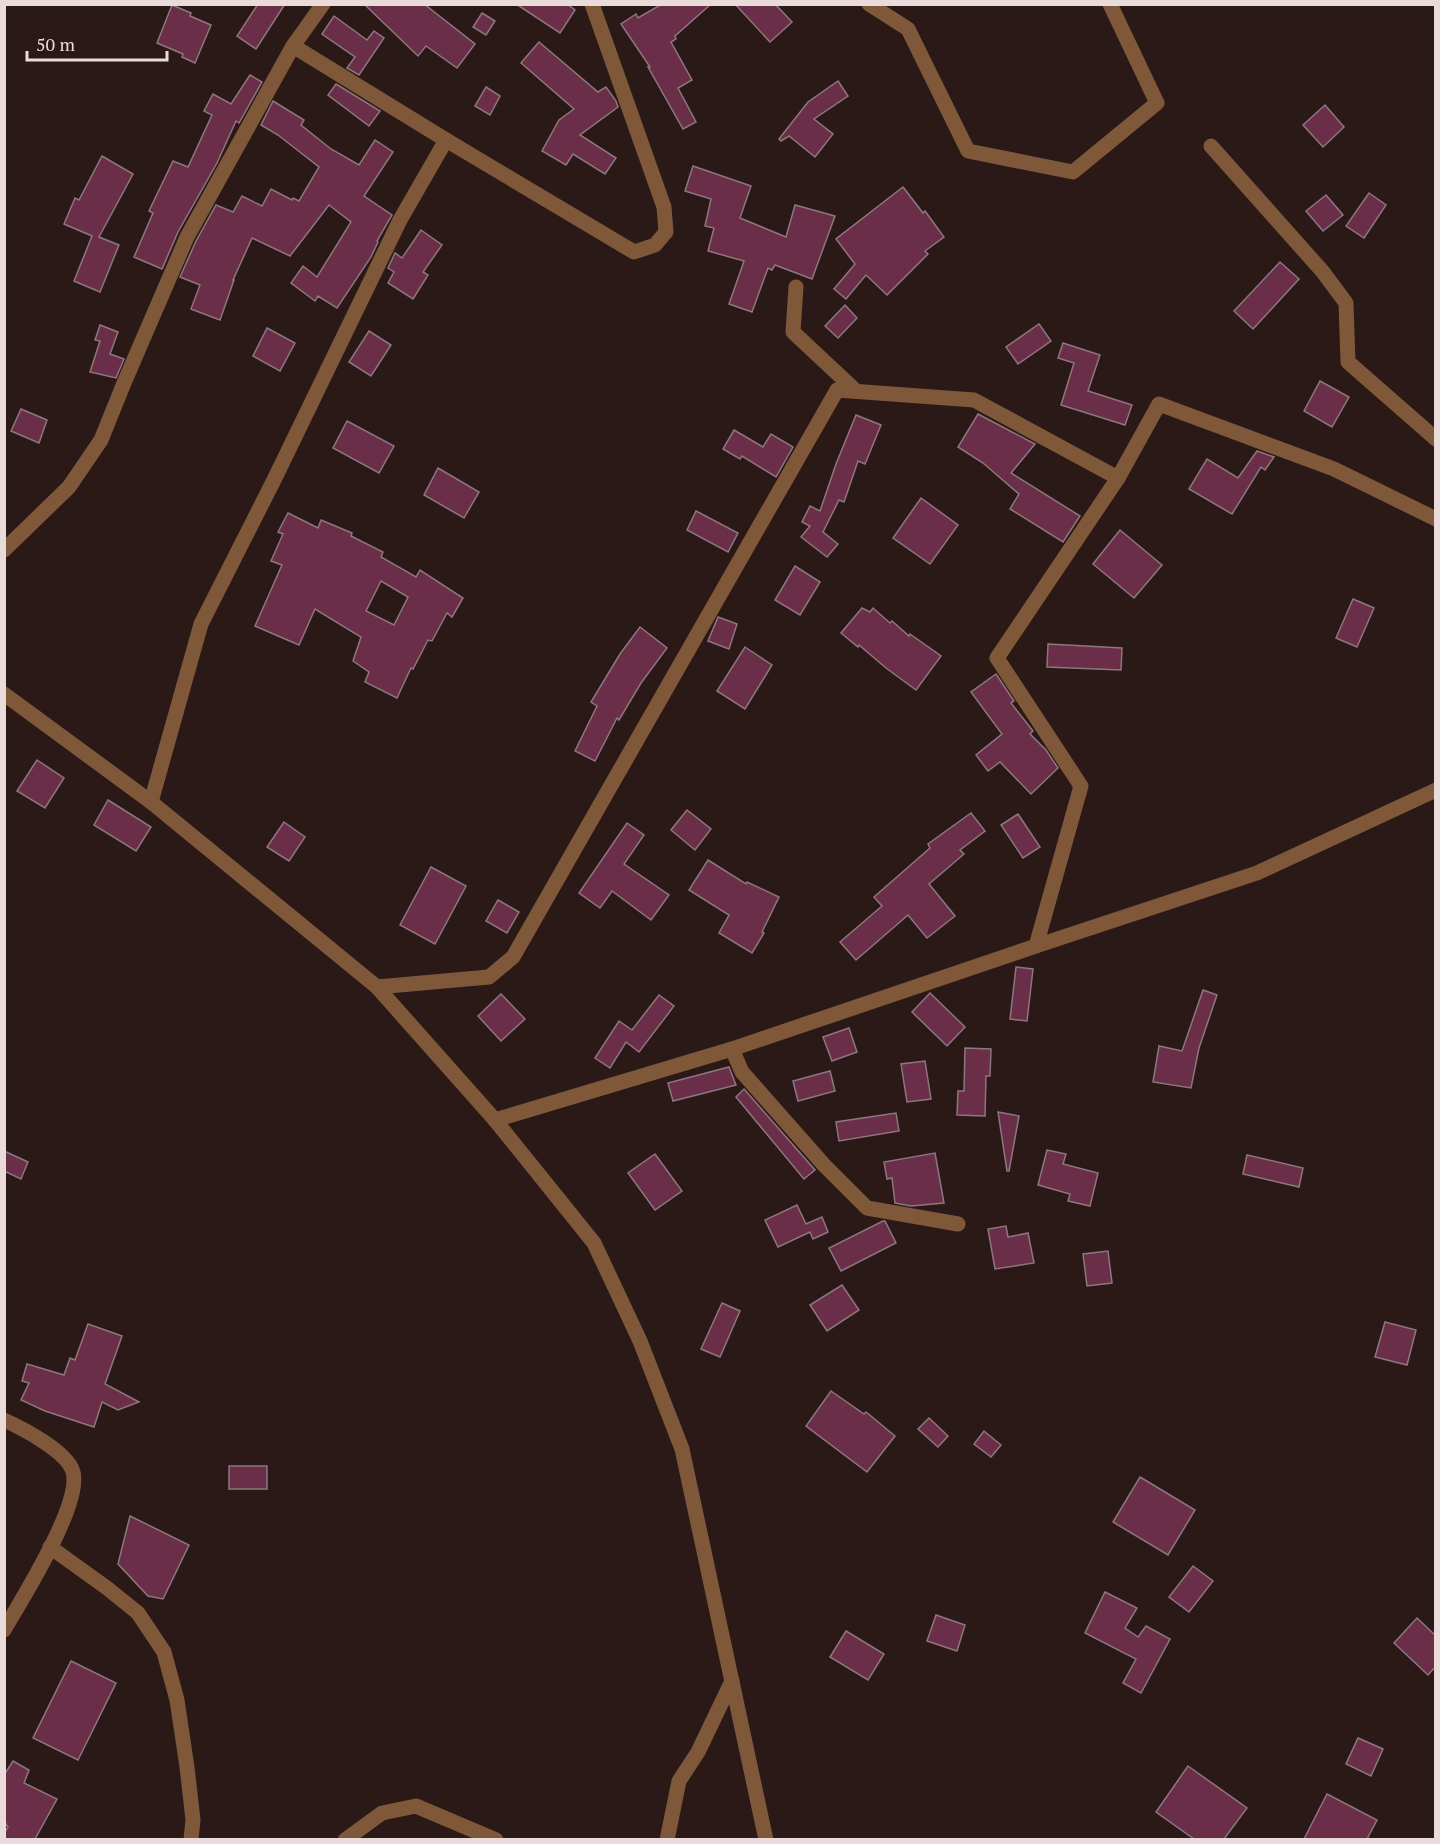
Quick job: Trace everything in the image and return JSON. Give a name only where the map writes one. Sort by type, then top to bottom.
[{"type":"street","points":[[4,550],[69,487],[100,440],[187,237],[293,46],[323,4]]},
{"type":"street","points":[[293,46],[634,252],[655,245],[666,232],[664,207],[592,4]]},
{"type":"street","points":[[869,4],[908,29],[968,151],[1073,172],[1157,103],[1110,4]]},
{"type":"street","points":[[151,802],[201,624],[400,220],[446,140]]},
{"type":"street","points":[[1211,146],[1323,272],[1346,303],[1348,362],[1436,439]]},
{"type":"street","points":[[796,287],[793,332],[856,391]]},
{"type":"street","points":[[376,987],[489,977],[513,957],[837,390],[974,400],[1118,478]]},
{"type":"street","points":[[1036,946],[1081,786],[997,658],[1118,478],[1159,404],[1334,469],[1436,519]]},
{"type":"street","points":[[4,694],[151,802],[376,987],[495,1120],[594,1243],[640,1341],[682,1449],[766,1839]]},
{"type":"street","points":[[495,1120],[732,1049],[1257,873],[1436,790]]},
{"type":"street","points":[[732,1049],[742,1072],[824,1165],[867,1208],[958,1224]]},
{"type":"street","points":[[4,1420],[28,1431],[62,1457],[73,1471],[74,1491],[63,1523],[4,1630]]},
{"type":"street","points":[[50,1547],[138,1613],[164,1652],[177,1700],[187,1767],[192,1821],[191,1839]]},
{"type":"street","points":[[667,1839],[679,1780],[698,1752],[732,1681]]},
{"type":"street","points":[[345,1839],[382,1813],[416,1806],[496,1839]]},
{"type":"building","points":[[258,4],[285,4],[256,49],[237,36]]},
{"type":"building","points":[[364,4],[424,4],[475,44],[457,68],[426,46],[418,56]]},
{"type":"building","points":[[516,4],[567,4],[575,10],[560,33]]},
{"type":"building","points":[[662,4],[711,4],[671,42],[692,80],[678,88],[696,122],[683,129],[648,67],[650,67],[621,24],[636,14],[638,18]]},
{"type":"building","points":[[735,4],[775,4],[792,22],[770,42]]},
{"type":"building","points":[[172,5],[211,25],[195,63],[182,57],[183,54],[157,43]]},
{"type":"building","points":[[482,13],[495,21],[486,35],[473,27]]},
{"type":"building","points":[[334,16],[367,40],[374,31],[384,38],[359,75],[347,68],[355,57],[322,34]]},
{"type":"building","points":[[539,42],[598,92],[606,87],[616,101],[618,107],[580,135],[616,158],[605,174],[573,154],[566,165],[542,151],[559,120],[574,109],[521,63]]},
{"type":"building","points":[[250,75],[262,82],[239,123],[236,121],[217,163],[178,232],[162,269],[134,257],[153,213],[149,211],[173,161],[188,167],[212,115],[204,111],[213,94],[231,104]]},
{"type":"building","points":[[838,81],[848,96],[814,119],[833,134],[815,157],[789,136],[781,141],[779,139],[808,102]]},
{"type":"building","points":[[336,84],[380,111],[369,126],[328,95]]},
{"type":"building","points":[[486,87],[500,96],[490,115],[475,106]]},
{"type":"building","points":[[273,101],[304,120],[301,125],[331,149],[359,165],[375,140],[393,152],[364,196],[392,215],[371,257],[337,308],[318,296],[315,301],[291,283],[303,266],[317,277],[351,222],[329,205],[290,256],[252,238],[233,280],[220,320],[191,309],[200,285],[180,277],[216,205],[233,212],[242,196],[262,206],[271,189],[292,200],[293,198],[299,201],[319,167],[278,135],[261,125]]},
{"type":"building","points":[[1325,105],[1344,127],[1323,147],[1303,125]]},
{"type":"building","points":[[102,156],[133,174],[99,237],[119,245],[100,292],[74,281],[92,236],[64,224],[75,198],[79,200]]},
{"type":"building","points":[[693,166],[751,186],[740,218],[786,237],[795,205],[835,216],[812,279],[775,265],[772,270],[768,268],[752,312],[729,304],[744,261],[708,251],[714,228],[705,226],[711,199],[685,191]]},
{"type":"building","points":[[903,187],[944,237],[925,251],[928,254],[887,295],[866,275],[846,299],[834,289],[855,264],[836,239]]},
{"type":"building","points":[[1369,193],[1386,205],[1364,238],[1346,226]]},
{"type":"building","points":[[1326,195],[1343,215],[1323,231],[1306,211]]},
{"type":"building","points":[[421,230],[442,245],[423,272],[428,275],[413,299],[388,283],[394,272],[388,268],[395,253],[402,258]]},
{"type":"building","points":[[1280,262],[1299,279],[1253,329],[1234,311]]},
{"type":"building","points":[[845,305],[857,318],[838,338],[825,326]]},
{"type":"building","points":[[1039,324],[1051,341],[1018,364],[1006,347]]},
{"type":"building","points":[[100,325],[118,332],[110,354],[124,359],[116,378],[90,372],[100,341],[95,340]]},
{"type":"building","points":[[267,328],[295,343],[280,371],[253,356]]},
{"type":"building","points":[[369,331],[391,345],[371,376],[349,362]]},
{"type":"building","points":[[1063,343],[1100,355],[1088,391],[1132,405],[1125,425],[1061,405],[1074,363],[1058,358]]},
{"type":"building","points":[[1320,381],[1349,397],[1332,427],[1304,411]]},
{"type":"building","points":[[21,409],[47,420],[39,443],[11,431]]},
{"type":"building","points":[[978,414],[1035,444],[1011,473],[1080,516],[1063,542],[1010,509],[1019,494],[983,463],[958,447]]},
{"type":"building","points":[[856,415],[881,425],[865,464],[858,461],[844,502],[839,500],[823,532],[838,544],[827,557],[801,537],[810,526],[802,522],[810,506],[820,511]]},
{"type":"building","points":[[347,421],[394,446],[379,473],[333,448]]},
{"type":"building","points":[[734,430],[763,447],[771,434],[793,447],[776,477],[742,456],[740,459],[723,449]]},
{"type":"building","points":[[1257,451],[1274,457],[1265,470],[1261,467],[1232,514],[1189,489],[1207,459],[1238,478]]},
{"type":"building","points":[[438,468],[479,492],[464,518],[424,495]]},
{"type":"building","points":[[921,498],[958,525],[930,564],[893,538]]},
{"type":"building","points":[[696,511],[738,533],[728,552],[687,530]]},
{"type":"building","points":[[288,513],[318,528],[321,520],[352,533],[351,536],[383,552],[381,557],[416,577],[420,570],[463,598],[452,617],[447,613],[432,641],[428,640],[397,698],[365,682],[369,672],[353,661],[361,637],[315,609],[299,645],[255,626],[282,565],[271,561],[283,534],[278,532]],"holes":[[[381,581],[408,597],[394,625],[366,611]]]},
{"type":"building","points":[[1120,530],[1162,565],[1134,598],[1093,564]]},
{"type":"building","points":[[795,566],[820,582],[800,615],[775,600]]},
{"type":"building","points":[[1353,599],[1374,608],[1357,647],[1336,638]]},
{"type":"building","points":[[862,608],[870,612],[873,608],[890,623],[892,621],[909,636],[910,634],[941,656],[916,690],[841,633]]},
{"type":"building","points":[[718,617],[737,624],[729,649],[708,641]]},
{"type":"building","points":[[640,627],[667,648],[641,683],[619,720],[617,718],[595,761],[575,751],[597,706],[591,702],[620,654]]},
{"type":"building","points":[[1048,644],[1122,648],[1121,670],[1047,667]]},
{"type":"building","points":[[745,647],[772,665],[745,709],[717,691]]},
{"type":"building","points":[[996,674],[1014,701],[1011,703],[1033,731],[1030,734],[1046,750],[1058,768],[1031,794],[1000,762],[988,771],[976,755],[1002,734],[971,692]]},
{"type":"building","points":[[37,760],[64,778],[45,808],[17,791]]},
{"type":"building","points":[[108,800],[151,827],[136,851],[94,825]]},
{"type":"building","points":[[687,810],[711,829],[695,850],[671,830]]},
{"type":"building","points":[[971,813],[985,831],[960,850],[964,854],[929,884],[955,916],[927,938],[908,915],[856,960],[840,942],[882,906],[874,897],[930,848],[928,844]]},
{"type":"building","points":[[1018,814],[1040,847],[1023,858],[1001,825]]},
{"type":"building","points":[[284,822],[305,837],[289,861],[267,847]]},
{"type":"building","points":[[627,823],[644,835],[624,864],[669,895],[651,920],[612,891],[600,908],[579,893]]},
{"type":"building","points":[[708,860],[746,884],[747,882],[779,897],[762,932],[764,933],[752,953],[719,933],[729,915],[689,890]]},
{"type":"building","points":[[431,867],[466,886],[435,944],[400,925]]},
{"type":"building","points":[[498,900],[519,912],[507,933],[486,921]]},
{"type":"building","points":[[1016,967],[1033,969],[1027,1021],[1010,1019]]},
{"type":"building","points":[[1203,990],[1217,995],[1199,1048],[1191,1088],[1153,1082],[1159,1046],[1182,1051]]},
{"type":"building","points":[[930,993],[965,1027],[947,1046],[912,1012]]},
{"type":"building","points":[[501,994],[525,1019],[501,1041],[478,1016]]},
{"type":"building","points":[[659,995],[674,1006],[639,1052],[626,1042],[610,1068],[595,1058],[619,1021],[632,1030]]},
{"type":"building","points":[[849,1028],[857,1052],[832,1061],[823,1037]]},
{"type":"building","points":[[965,1048],[991,1049],[990,1076],[986,1076],[985,1116],[957,1115],[958,1091],[964,1091]]},
{"type":"building","points":[[925,1061],[931,1099],[907,1102],[901,1064]]},
{"type":"building","points":[[729,1067],[736,1085],[673,1101],[668,1083]]},
{"type":"building","points":[[830,1071],[835,1091],[798,1101],[793,1081]]},
{"type":"building","points":[[744,1089],[815,1170],[804,1179],[736,1097]]},
{"type":"building","points":[[998,1112],[1019,1116],[1009,1171],[1007,1171]]},
{"type":"building","points":[[896,1113],[899,1131],[839,1141],[836,1122]]},
{"type":"building","points":[[1047,1150],[1066,1154],[1063,1164],[1098,1173],[1090,1206],[1068,1201],[1070,1194],[1038,1185]]},
{"type":"building","points":[[4,1151],[28,1162],[21,1179],[4,1171]]},
{"type":"building","points":[[935,1153],[944,1203],[911,1206],[895,1203],[892,1178],[887,1179],[884,1162]]},
{"type":"building","points":[[655,1154],[682,1191],[655,1210],[628,1173]]},
{"type":"building","points":[[1247,1155],[1303,1168],[1299,1187],[1243,1174]]},
{"type":"building","points":[[797,1205],[806,1224],[822,1217],[828,1232],[813,1239],[810,1232],[778,1247],[765,1220]]},
{"type":"building","points":[[883,1221],[896,1243],[841,1271],[829,1248]]},
{"type":"building","points":[[1006,1226],[1008,1237],[1028,1233],[1034,1263],[995,1269],[988,1229]]},
{"type":"building","points":[[1108,1251],[1112,1283],[1087,1286],[1083,1254]]},
{"type":"building","points":[[842,1285],[859,1310],[827,1331],[810,1305]]},
{"type":"building","points":[[722,1303],[740,1311],[720,1357],[701,1349]]},
{"type":"building","points":[[1385,1322],[1416,1330],[1407,1365],[1375,1357]]},
{"type":"building","points":[[88,1324],[122,1336],[105,1384],[139,1402],[118,1410],[102,1402],[94,1427],[45,1411],[21,1400],[29,1383],[22,1381],[27,1364],[64,1375],[70,1358],[75,1360]]},
{"type":"building","points":[[831,1391],[864,1414],[866,1412],[895,1436],[867,1472],[806,1426]]},
{"type":"building","points":[[929,1418],[948,1436],[938,1447],[918,1429]]},
{"type":"building","points":[[984,1431],[1001,1445],[991,1457],[974,1444]]},
{"type":"building","points":[[229,1466],[267,1466],[267,1489],[229,1489]]},
{"type":"building","points":[[1140,1477],[1195,1510],[1168,1555],[1113,1522]]},
{"type":"building","points":[[130,1516],[189,1545],[163,1599],[148,1596],[118,1564]]},
{"type":"building","points":[[1193,1566],[1213,1581],[1189,1612],[1169,1597]]},
{"type":"building","points":[[1105,1592],[1137,1608],[1125,1628],[1138,1637],[1146,1626],[1170,1639],[1141,1693],[1123,1683],[1136,1659],[1085,1633]]},
{"type":"building","points":[[936,1615],[965,1625],[957,1651],[927,1641]]},
{"type":"building","points":[[1417,1618],[1436,1636],[1436,1666],[1428,1675],[1394,1643]]},
{"type":"building","points":[[846,1631],[884,1654],[868,1680],[830,1657]]},
{"type":"building","points":[[71,1661],[116,1683],[78,1760],[33,1738]]},
{"type":"building","points":[[1358,1738],[1383,1749],[1371,1776],[1346,1764]]},
{"type":"building","points":[[13,1761],[29,1770],[24,1783],[57,1799],[35,1839],[4,1839],[8,1827],[4,1821],[4,1775]]},
{"type":"building","points":[[1188,1766],[1247,1808],[1224,1839],[1194,1839],[1156,1812]]},
{"type":"building","points":[[1327,1794],[1377,1820],[1367,1839],[1304,1839]]}]
